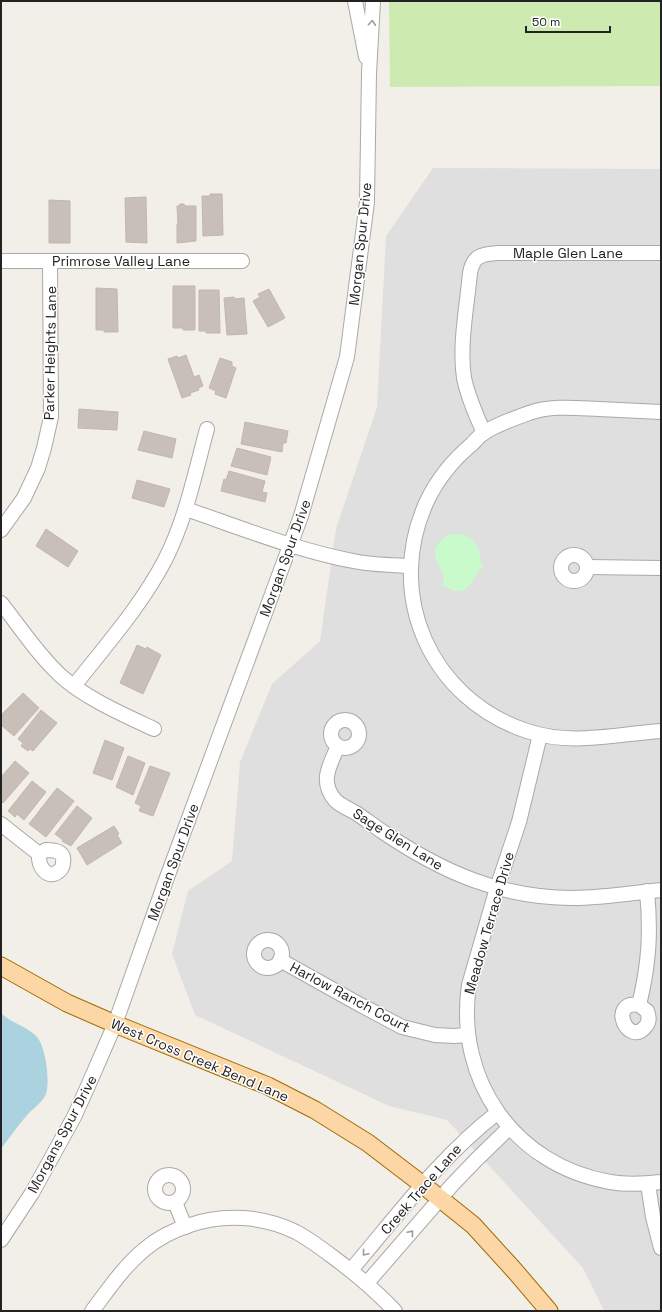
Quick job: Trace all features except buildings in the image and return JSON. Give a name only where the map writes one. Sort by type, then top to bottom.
[{"type":"main road","name":"West Cross Creek Bend Lane","points":[[1,966],[67,1003],[268,1086],[315,1110],[368,1143],[473,1225],[549,1311]]},
{"type":"street","name":"Morgan Spur Drive","points":[[355,1],[369,73]]},
{"type":"street","name":"Morgan Spur Drive","points":[[115,1024],[166,880],[302,516],[347,357],[367,202],[369,73],[373,1]]},
{"type":"street","name":"Maple Glen Lane","points":[[484,433],[474,411],[469,395],[465,378],[463,357],[470,273],[471,267],[476,259],[484,254],[661,253]]},
{"type":"street","name":"Primrose Valley Lane","points":[[1,261],[242,261]]},
{"type":"street","name":"Parker Heights Lane","points":[[1,530],[24,498],[38,468],[51,417],[50,261]]},
{"type":"street","points":[[661,412],[552,408],[531,412],[484,433],[457,457],[435,485],[417,526],[413,544],[411,566],[412,595],[418,622],[428,648],[443,672],[461,693],[484,711],[507,724],[540,735],[562,738],[585,739],[661,731]]},
{"type":"street","points":[[74,686],[145,594],[165,559],[186,509],[207,429]]},
{"type":"street","points":[[186,509],[291,545],[353,561],[411,566]]},
{"type":"street","points":[[587,567],[661,568]]},
{"type":"street","points":[[1,603],[45,660],[61,676],[74,686],[116,712],[154,728]]},
{"type":"street","name":"Meadow Terrace Drive","points":[[540,735],[519,822],[497,888],[469,985],[467,1010],[468,1035],[471,1052],[478,1076],[497,1113],[510,1128],[542,1156],[582,1176],[622,1184],[654,1183]]},
{"type":"street","name":"Sage Glen Lane","points":[[338,746],[326,779],[328,790],[337,803],[442,868],[476,882],[536,896],[566,898],[590,897],[661,890]]},
{"type":"street","points":[[1,824],[39,854]]},
{"type":"street","points":[[639,1005],[649,954],[650,925],[647,892]]},
{"type":"street","name":"Harlow Ranch Court","points":[[280,960],[402,1027],[435,1035],[468,1035]]},
{"type":"street","name":"Morgans Spur Drive","points":[[1,1240],[36,1186],[74,1117],[115,1024]]},
{"type":"street","name":"Creek Trace Lane","points":[[351,1270],[457,1147],[477,1128],[497,1113]]},
{"type":"street","name":"Creek Trace Lane","points":[[367,1283],[477,1159],[510,1128]]},
{"type":"street","points":[[654,1183],[653,1217],[661,1248]]},
{"type":"street","points":[[174,1202],[185,1227]]},
{"type":"street","points":[[92,1311],[136,1256],[145,1248],[166,1235],[185,1227],[211,1219],[224,1218],[251,1219],[276,1224],[297,1233],[351,1270],[367,1283],[395,1311]]},
{"type":"shaded area","points":[[433,168],[661,169],[661,1311],[604,1311],[583,1268],[447,1120],[389,1106],[195,1015],[172,954],[188,891],[232,861],[240,762],[272,684],[320,641],[336,529],[377,407],[386,236]]},
{"type":"green space","points":[[389,1],[661,1],[661,86],[390,87]]},
{"type":"green space","points":[[450,534],[467,536],[474,541],[479,551],[483,567],[467,588],[458,591],[443,585],[444,579],[435,554],[436,548],[441,541]]},
{"type":"water","points":[[1,1013],[29,1030],[37,1037],[45,1057],[48,1084],[47,1091],[43,1099],[24,1118],[1,1149]]}]
